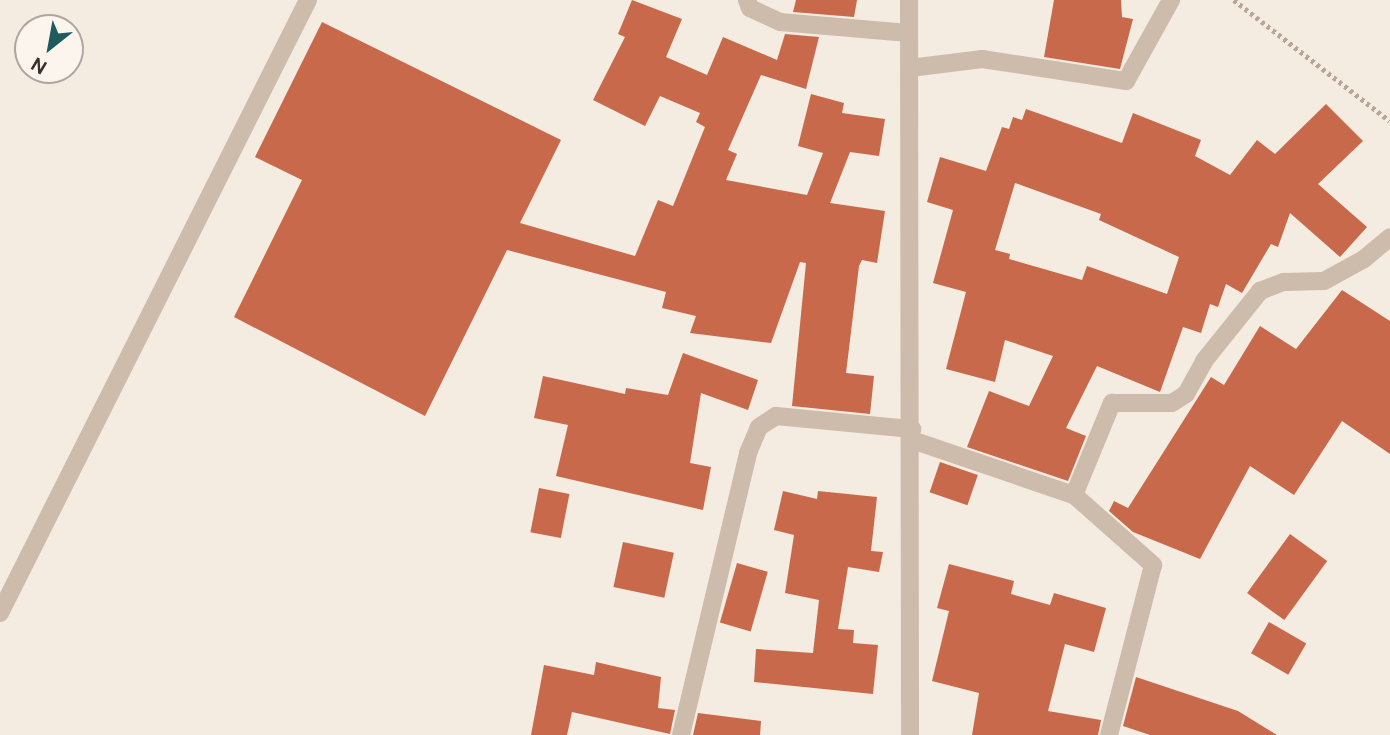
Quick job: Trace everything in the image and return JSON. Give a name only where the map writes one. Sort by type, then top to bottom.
[{"type":"street","points":[[0,613],[308,0]]},
{"type":"street","points":[[747,0],[750,8],[780,22],[909,33]]},
{"type":"street","points":[[909,0],[912,435],[910,735]]},
{"type":"street","points":[[910,68],[982,58],[1126,81],[1171,0]]},
{"type":"street","points":[[1074,495],[1112,403],[1172,403],[1186,394],[1204,361],[1260,291],[1283,282],[1324,281],[1364,259],[1390,237]]},
{"type":"street","points":[[681,735],[748,453],[759,427],[776,416],[912,435],[1074,495],[1153,565],[1109,735]]},
{"type":"path","points":[[1234,0],[1390,121]]},
{"type":"building","points":[[632,0],[682,19],[666,57],[707,75],[723,37],[777,60],[785,34],[819,37],[806,89],[761,75],[728,150],[737,154],[726,180],[807,195],[823,153],[798,146],[811,94],[844,103],[842,113],[885,119],[879,156],[850,152],[830,203],[885,211],[877,263],[862,260],[859,266],[846,373],[874,376],[870,414],[792,406],[806,263],[800,262],[771,343],[690,333],[696,316],[662,308],[666,292],[507,250],[425,416],[234,317],[302,180],[255,157],[322,22],[561,140],[520,223],[635,256],[658,200],[673,206],[705,127],[696,122],[700,113],[660,96],[645,126],[593,100],[625,37],[618,34]]},
{"type":"building","points":[[796,0],[857,0],[854,17],[793,12]]},
{"type":"building","points":[[1054,0],[1121,0],[1122,17],[1133,19],[1120,69],[1044,57]]},
{"type":"building","points":[[1326,104],[1363,141],[1318,184],[1367,227],[1340,257],[1290,213],[1278,247],[1271,244],[1242,293],[1226,284],[1218,307],[1210,304],[1201,333],[1183,327],[1160,392],[1097,366],[1066,428],[1086,436],[1068,481],[967,447],[989,391],[1029,406],[1053,356],[1005,340],[995,382],[946,369],[966,292],[933,283],[953,210],[927,202],[940,157],[986,171],[1002,127],[1009,129],[1013,117],[1022,120],[1026,109],[1122,143],[1133,113],[1201,140],[1195,156],[1230,175],[1257,140],[1275,154]],"holes":[[[1015,183],[1101,214],[1099,220],[1179,257],[1167,294],[1087,266],[1082,280],[1009,259],[1010,254],[995,250]]]},
{"type":"building","points":[[1342,290],[1390,321],[1390,454],[1342,421],[1294,495],[1250,466],[1200,559],[1133,532],[1109,511],[1114,501],[1128,508],[1211,377],[1224,385],[1260,326],[1296,349]]},
{"type":"building","points":[[683,353],[758,380],[748,410],[701,393],[690,463],[711,467],[703,510],[556,476],[568,425],[534,418],[543,376],[625,394],[626,388],[668,395]]},
{"type":"building","points":[[940,462],[978,475],[967,505],[930,492]]},
{"type":"building","points":[[539,488],[569,494],[561,538],[530,532]]},
{"type":"building","points":[[783,491],[817,499],[818,491],[877,497],[871,551],[883,552],[879,572],[848,567],[838,629],[854,630],[853,643],[878,645],[873,694],[754,682],[756,649],[813,653],[819,600],[785,593],[794,535],[774,530]]},
{"type":"building","points":[[1290,534],[1327,561],[1284,620],[1247,593]]},
{"type":"building","points":[[623,542],[674,553],[664,598],[613,587]]},
{"type":"building","points":[[737,563],[768,572],[751,631],[720,623]]},
{"type":"building","points":[[949,564],[1014,581],[1011,594],[1050,605],[1054,593],[1106,608],[1094,652],[1065,644],[1048,711],[1101,720],[1098,735],[972,735],[979,693],[932,681],[949,611],[937,608]]},
{"type":"building","points":[[1269,622],[1306,643],[1288,675],[1251,653]]},
{"type":"building","points":[[596,662],[661,677],[658,708],[675,710],[670,734],[572,712],[567,735],[531,735],[544,665],[594,675]]},
{"type":"building","points":[[1136,677],[1238,711],[1277,735],[1150,735],[1123,726]]},
{"type":"building","points":[[698,713],[761,721],[760,735],[693,735]]}]
